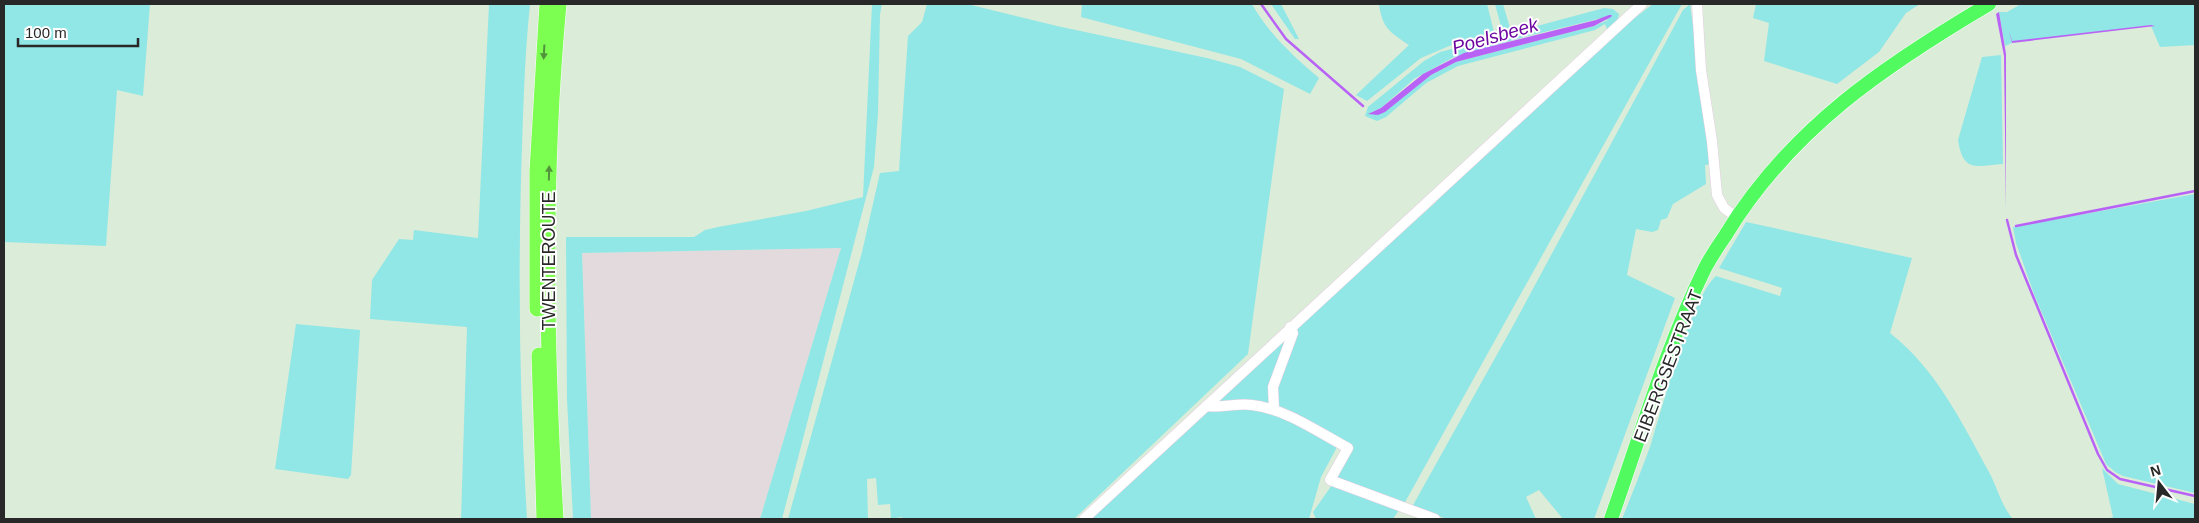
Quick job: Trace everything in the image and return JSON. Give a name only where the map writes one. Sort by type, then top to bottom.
[{"type":"highway","name":"TWENTEROUTE","points":[[544,519],[537,308],[537,171],[548,4]]},
{"type":"highway","name":"TWENTEROUTE","points":[[556,519],[548,288],[548,170],[560,4]]},
{"type":"main road","name":"EIBERGSESTRAAT","points":[[1611,519],[1674,344],[1706,267],[1736,217],[1777,163],[1832,110],[1862,85],[1907,54],[1989,4]]},
{"type":"street","points":[[1084,519],[1642,4]]},
{"type":"street","points":[[1697,4],[1701,70],[1712,140],[1717,195],[1724,208],[1736,217]]},
{"type":"street","points":[[1274,408],[1272,387],[1293,333],[1290,328]]},
{"type":"street","points":[[1206,406],[1250,405],[1274,408],[1348,448],[1330,480],[1435,519]]},
{"type":"shaded area","points":[[4,4],[150,4],[143,96],[117,90],[106,246],[4,242]]},
{"type":"shaded area","points":[[489,4],[530,4],[524,91],[520,263],[521,391],[527,519],[461,519],[467,327],[370,319],[372,280],[399,239],[413,240],[414,230],[478,238]]},
{"type":"shaded area","points":[[872,4],[882,4],[880,14],[878,114],[874,167],[782,519],[760,519],[841,248],[582,253],[591,519],[573,519],[567,399],[566,237],[694,237],[705,230],[806,211],[863,197]]},
{"type":"shaded area","points":[[927,4],[967,4],[1057,26],[1207,58],[1240,67],[1284,89],[1248,354],[1074,519],[903,519],[902,517],[891,519],[890,504],[878,505],[876,478],[867,479],[868,519],[788,519],[862,252],[880,173],[899,171],[908,36],[922,22]]},
{"type":"shaded area","points":[[1082,4],[1252,4],[1258,15],[1282,44],[1319,78],[1310,94],[1241,59],[1081,17]]},
{"type":"shaded area","points":[[1271,4],[1281,4],[1299,39],[1295,39]]},
{"type":"shaded area","points":[[1379,4],[1487,4],[1494,32],[1454,44],[1421,58],[1367,101],[1356,95],[1409,45],[1388,29],[1382,19]]},
{"type":"shaded area","points":[[1495,4],[1503,4],[1510,28],[1502,30]]},
{"type":"shaded area","points":[[1653,4],[1682,4],[1404,504],[1334,478],[1351,447],[1278,409],[1276,389],[1293,330],[1435,203],[1455,181],[1621,26]]},
{"type":"shaded area","points":[[1690,4],[1712,164],[1705,165],[1706,184],[1673,204],[1667,218],[1661,220],[1658,230],[1652,232],[1636,229],[1627,275],[1675,298],[1594,519],[1563,519],[1539,490],[1526,497],[1536,519],[1447,519],[1412,507],[1514,324],[1683,10]]},
{"type":"shaded area","points":[[1756,4],[1920,4],[1906,13],[1879,52],[1837,84],[1764,61],[1769,23],[1753,18]]},
{"type":"shaded area","points":[[2021,4],[2195,4],[2195,45],[2160,47],[2151,26],[2154,25],[2012,42],[2010,36],[2012,43],[2005,46],[1999,12],[2007,12]]},
{"type":"shaded area","points":[[1604,8],[1613,9],[1619,14],[1618,19],[1607,29],[1605,24],[1595,30],[1458,66],[1426,83],[1386,117],[1377,121],[1365,116],[1368,107],[1424,61],[1440,52]],"holes":[[[1602,18],[1608,20],[1594,26],[1456,62],[1431,75],[1371,115],[1372,112],[1381,108],[1414,79],[1454,57],[1524,37]]]},
{"type":"shaded area","points":[[1999,12],[2006,54],[2006,210],[2004,56],[1996,14]]},
{"type":"shaded area","points":[[1612,15],[1594,26],[1456,62],[1431,75],[1385,112],[1378,115],[1368,114],[1381,108],[1423,74],[1464,53],[1596,20]]},
{"type":"shaded area","points":[[2155,26],[2012,43],[2009,31],[2012,41]]},
{"type":"shaded area","points":[[2001,55],[2003,164],[1972,165],[1963,158],[1958,140],[1982,57]]},
{"type":"shaded area","points":[[2195,194],[2195,493],[2123,476],[2106,464],[2034,294],[2016,243],[2013,227]]},
{"type":"shaded area","points":[[1746,222],[1912,258],[1890,333],[1921,363],[1958,415],[1992,478],[2006,509],[2013,519],[1622,519],[1651,444],[1688,329],[1697,306],[1707,288],[1716,276],[1780,296],[1782,288],[1719,268]]},
{"type":"shaded area","points":[[841,248],[760,519],[591,519],[582,253]]},
{"type":"shaded area","points":[[296,324],[360,330],[351,475],[348,479],[275,469]]},
{"type":"shaded area","points":[[1285,338],[1282,355],[1270,388],[1269,407],[1257,400],[1215,404]]},
{"type":"shaded area","points":[[1251,408],[1270,411],[1337,447],[1321,477],[1309,519],[1090,519],[1206,412]]},
{"type":"shaded area","points":[[2102,468],[2118,484],[2195,504],[2195,519],[2108,519],[2113,517]]},
{"type":"shaded area","points":[[1332,485],[1399,510],[1393,519],[1316,519],[1313,512]]},
{"type":"waterway","name":"Poelsbeek","points":[[1261,4],[1286,39],[1363,106]]},
{"type":"waterway","points":[[2016,226],[2195,191]]},
{"type":"waterway","points":[[2007,220],[2016,255],[2098,454],[2107,470],[2120,479],[2195,496]]}]
